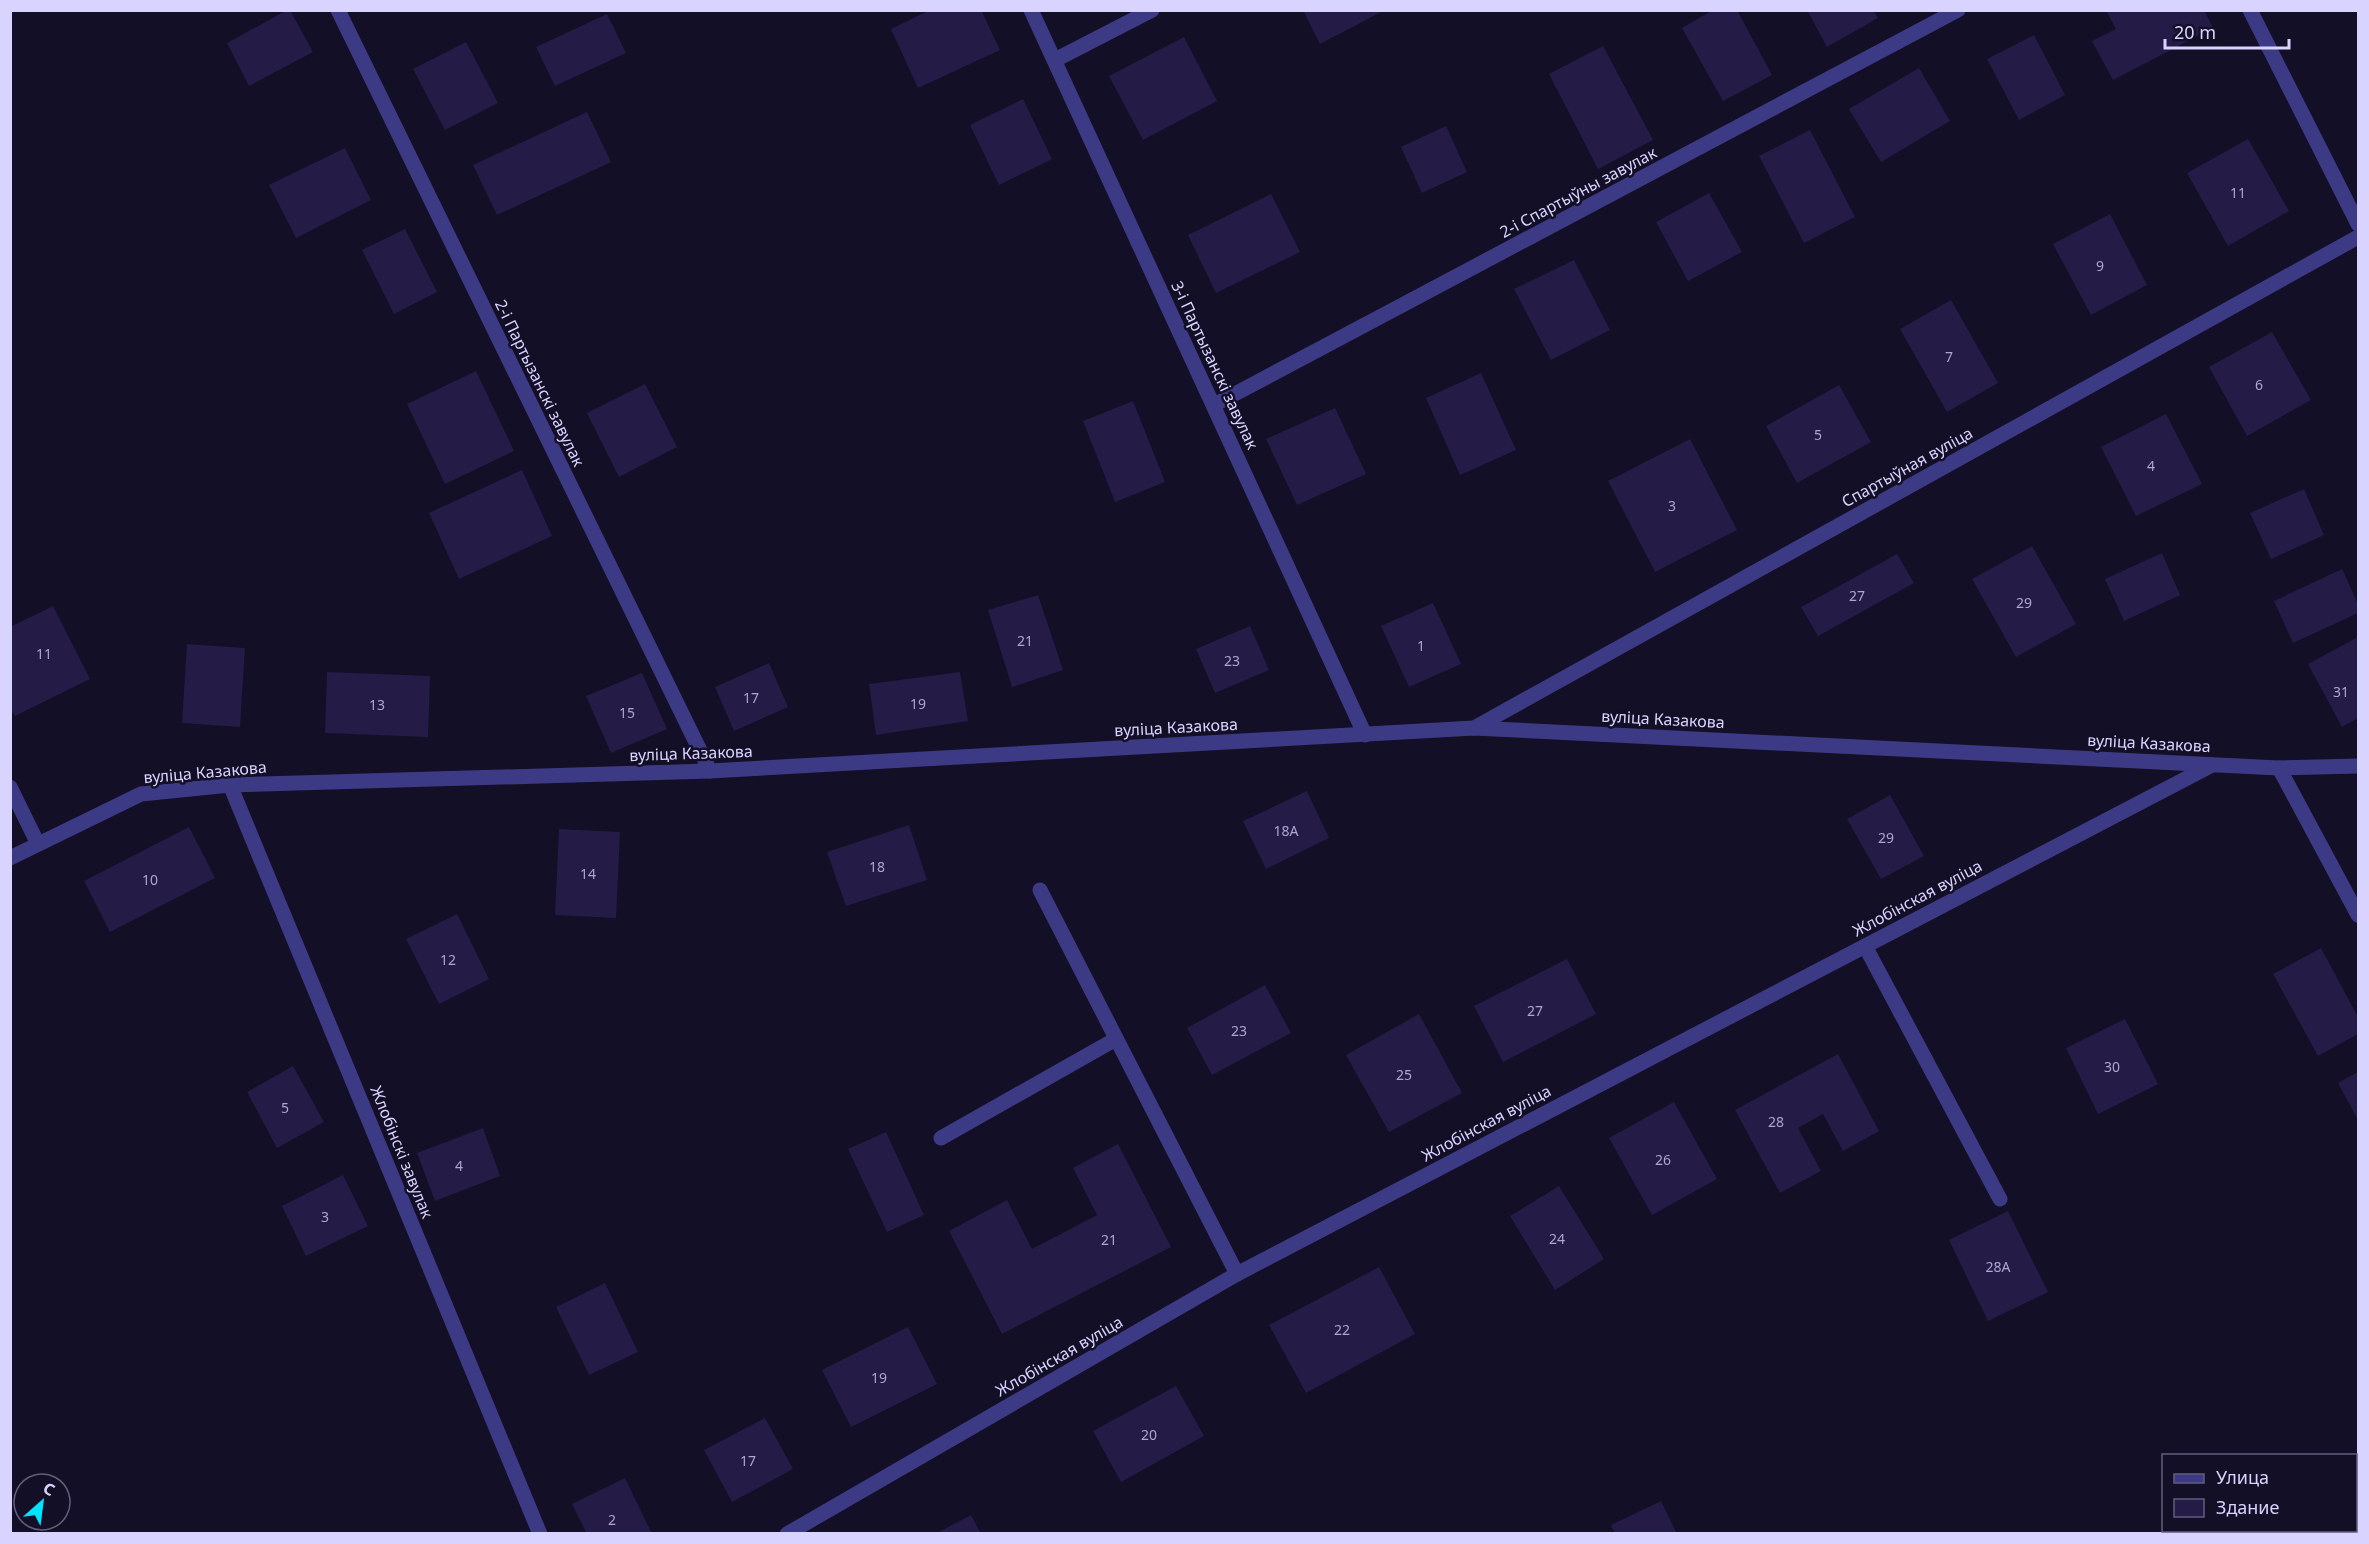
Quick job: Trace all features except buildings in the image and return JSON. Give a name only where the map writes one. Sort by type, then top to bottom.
[{"type":"street","name":"2-і Партызанскі завулак","points":[[338,10],[710,771]]},
{"type":"street","name":"3-і Партызанскі завулак","points":[[1031,10],[1365,735]]},
{"type":"street","points":[[1055,60],[1152,10]]},
{"type":"street","name":"2-і Спартыўны завулак","points":[[1214,405],[1958,10]]},
{"type":"street","points":[[2250,10],[2358,224]]},
{"type":"street","name":"Спартыўная вуліца","points":[[1474,728],[2358,237]]},
{"type":"street","name":"вуліца Казакова","points":[[10,858],[141,794],[230,785],[710,771],[1474,728],[2279,768],[2358,766]]},
{"type":"street","name":"Жлобінская вуліца","points":[[786,1533],[1237,1274],[2213,764]]},
{"type":"street","points":[[2279,768],[2358,915]]},
{"type":"street","name":"Жлобінскі завулак","points":[[230,785],[540,1533]]},
{"type":"street","points":[[10,787],[38,844]]},
{"type":"street","points":[[1040,890],[1237,1274]]},
{"type":"street","points":[[1866,946],[2000,1199]]},
{"type":"street","points":[[941,1138],[1116,1039]]}]
